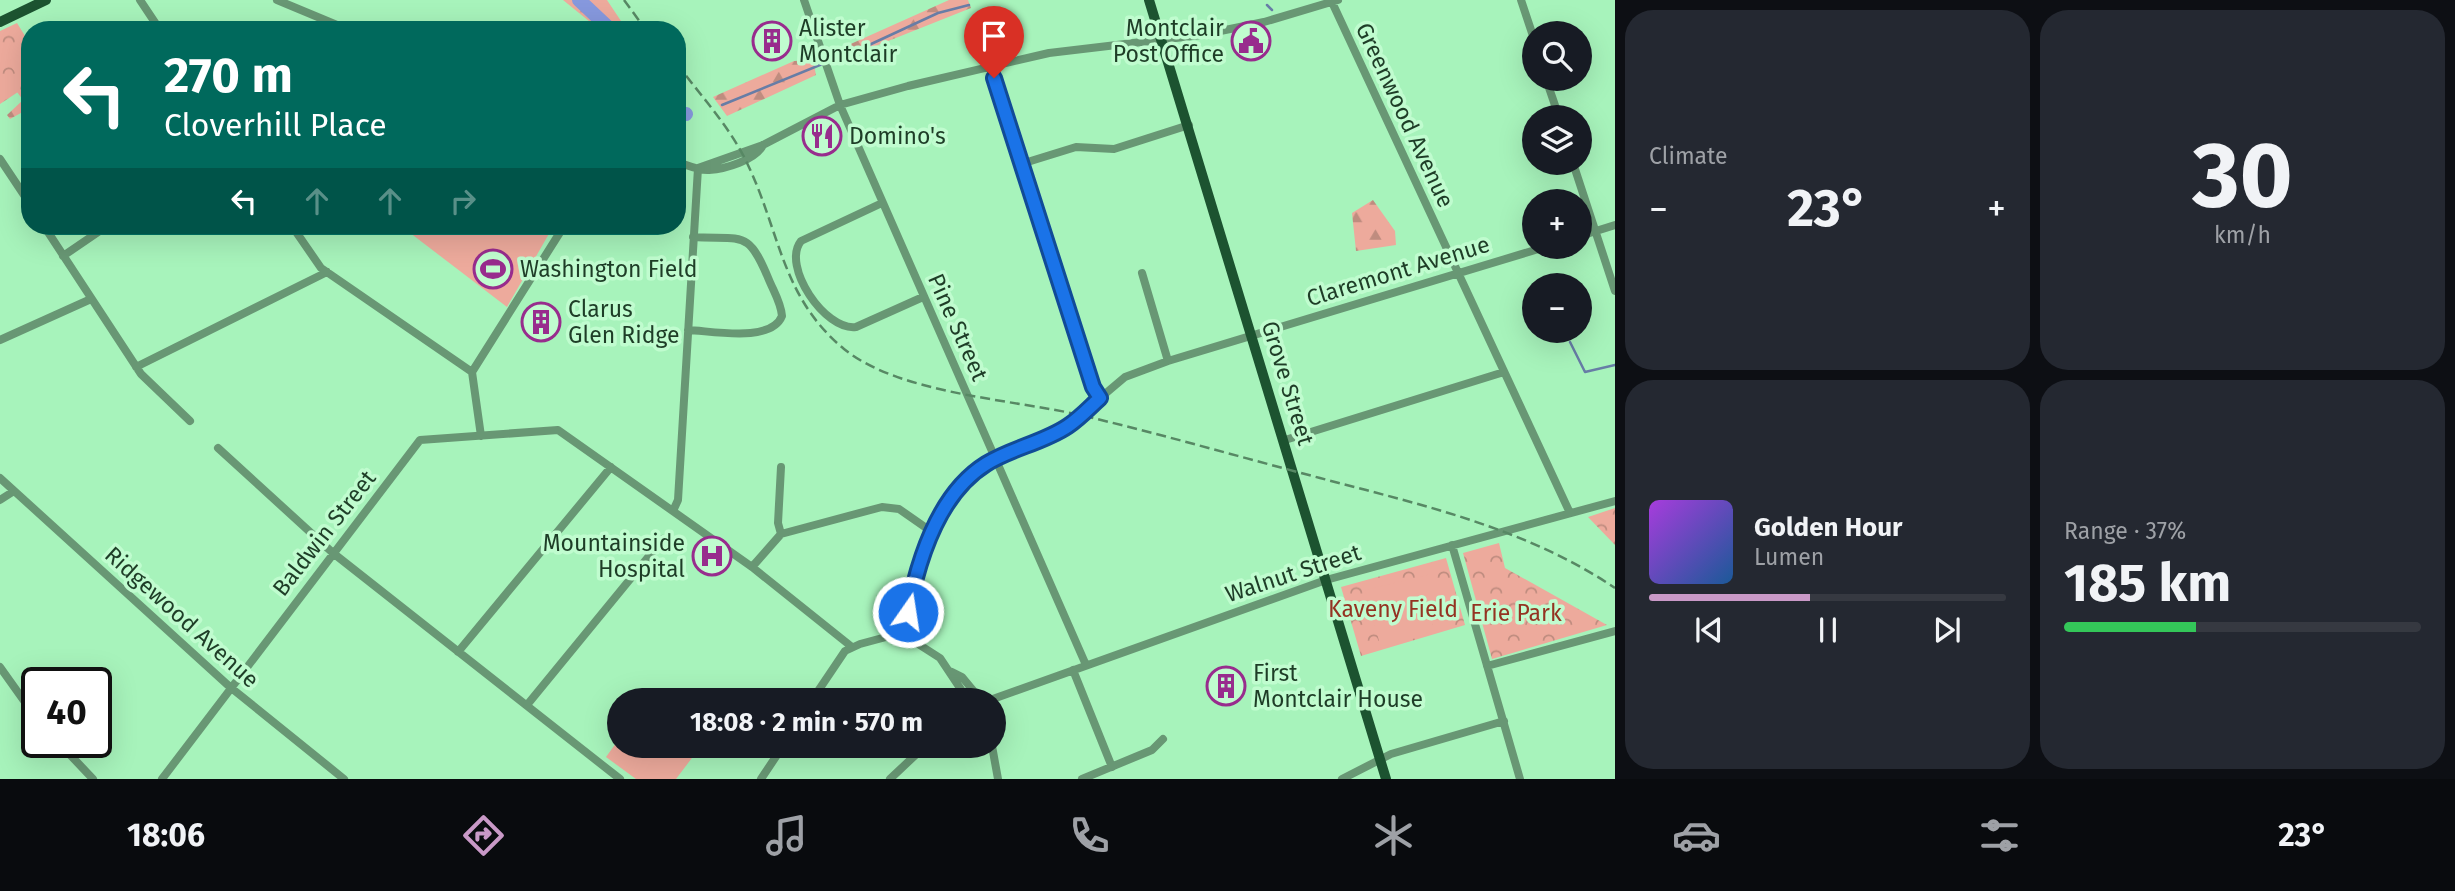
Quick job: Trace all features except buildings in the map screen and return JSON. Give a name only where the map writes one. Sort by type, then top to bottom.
[{"type":"main road","points":[[0,22],[46,0]]},
{"type":"main road","name":"Grove Street","points":[[1149,0],[1386,779]]},
{"type":"street","points":[[140,0],[154,21]]},
{"type":"street","points":[[277,0],[327,21]]},
{"type":"street","name":"Pine Street","points":[[804,0],[840,105],[1086,665]]},
{"type":"street","points":[[1521,0],[1528,21]]},
{"type":"street","points":[[686,165],[698,168],[764,145],[840,105],[990,66],[1049,53],[1202,35],[1264,22],[1334,1]]},
{"type":"street","name":"Greenwood Avenue","points":[[1334,1],[1570,513]]},
{"type":"street","points":[[990,66],[1093,387],[1100,398]]},
{"type":"street","points":[[1021,164],[1076,147],[1114,149],[1189,125]]},
{"type":"street","points":[[1,162],[21,191]]},
{"type":"street","points":[[673,510],[678,500],[698,168]]},
{"type":"street","points":[[1577,175],[1615,291]]},
{"type":"street","points":[[882,203],[801,241],[793,252],[795,266],[836,325],[845,328],[856,327],[923,297]]},
{"type":"street","points":[[1592,232],[1615,225]]},
{"type":"street","points":[[50,235],[136,367],[190,421]]},
{"type":"street","points":[[63,256],[94,235]]},
{"type":"street","points":[[299,235],[327,272],[472,372]]},
{"type":"street","points":[[481,436],[472,372],[558,235]]},
{"type":"street","points":[[688,330],[759,333],[769,331],[779,322],[782,310],[753,245],[742,240],[693,237]]},
{"type":"street","name":"Claremont Avenue","points":[[901,634],[932,532],[960,488],[980,468],[995,459],[1067,426],[1125,377],[1168,361],[1522,254]]},
{"type":"street","points":[[136,367],[327,272]]},
{"type":"street","points":[[1142,273],[1168,361]]},
{"type":"street","points":[[0,340],[91,299]]},
{"type":"street","points":[[1284,440],[1504,372]]},
{"type":"street","name":"Baldwin Street","points":[[163,779],[230,687],[420,440],[558,430],[751,567],[852,647]]},
{"type":"street","points":[[218,448],[333,553],[620,779]]},
{"type":"street","points":[[457,652],[611,467]]},
{"type":"street","points":[[781,467],[781,534]]},
{"type":"street","name":"Ridgewood Avenue","points":[[0,478],[230,687],[344,779]]},
{"type":"street","points":[[0,500],[11,489]]},
{"type":"street","name":"Walnut Street","points":[[1006,694],[1326,580],[1615,501]]},
{"type":"street","points":[[751,567],[781,534],[888,506],[899,509],[932,532]]},
{"type":"street","points":[[527,705],[663,539]]},
{"type":"street","points":[[1452,545],[1520,779]]},
{"type":"street","points":[[1487,666],[1615,631]]},
{"type":"street","points":[[820,688],[841,655],[852,647],[901,634],[929,649],[952,672],[961,688]]},
{"type":"street","points":[[0,667],[21,697]]},
{"type":"street","points":[[1073,670],[1112,767]]},
{"type":"street","points":[[952,672],[962,677],[971,688]]},
{"type":"street","points":[[1342,779],[1380,758],[1504,721]]},
{"type":"street","points":[[1082,779],[1152,750],[1163,740]]},
{"type":"street","points":[[73,758],[93,779]]},
{"type":"street","points":[[761,779],[775,758]]},
{"type":"street","points":[[890,779],[912,758]]},
{"type":"street","points":[[994,758],[998,779]]},
{"type":"green space","points":[[563,0],[607,0],[621,21],[589,21]]},
{"type":"green space","points":[[949,0],[968,0],[971,8],[838,61],[835,51]]},
{"type":"green space","points":[[17,23],[21,29],[21,90],[0,104],[0,31]]},
{"type":"green space","points":[[21,52],[21,80],[8,63]]},
{"type":"green space","points":[[813,60],[816,75],[727,116],[713,97],[794,61]]},
{"type":"green space","points":[[21,102],[21,113],[10,119],[7,115]]},
{"type":"green space","points":[[1373,200],[1395,231],[1396,245],[1356,251],[1352,213]]},
{"type":"green space","name":"Washington Field","points":[[413,235],[548,235],[507,307]]},
{"type":"green space","points":[[1615,508],[1615,545],[1588,517]]},
{"type":"green space","name":"Erie Park","points":[[1499,543],[1505,568],[1607,625],[1492,659],[1463,553]]},
{"type":"green space","name":"Kaveny Field","points":[[1446,558],[1465,625],[1361,656],[1341,587]]},
{"type":"green space","points":[[1431,574],[1436,604],[1432,628],[1423,636],[1381,648],[1365,590]]},
{"type":"green space","points":[[607,758],[692,758],[676,779],[636,779]]},
{"type":"waterway","points":[[579,0],[601,21]]},
{"type":"waterway","points":[[722,105],[869,45],[938,13],[969,5]]},
{"type":"waterway","points":[[1267,5],[1272,10]]},
{"type":"waterway","points":[[1570,343],[1585,372],[1615,365]]},
{"type":"railway","points":[[624,0],[639,21]]},
{"type":"railway","points":[[686,75],[724,124],[747,163],[784,262],[807,308],[823,329],[844,349],[867,364],[925,385],[1110,422],[1435,509],[1546,549],[1615,588]]},
{"type":"place","name":"Alister Montclair","points":[[772,41]]},
{"type":"place","name":"Montclair Post Office","points":[[1251,41]]},
{"type":"place","name":"Domino's","points":[[822,136]]},
{"type":"place","name":"Washington Field","points":[[493,269]]},
{"type":"place","name":"Clarus Glen Ridge","points":[[541,322]]},
{"type":"place","name":"Mountainside Hospital","points":[[712,556]]},
{"type":"place","name":"First Montclair House","points":[[1226,686]]},
{"type":"route","points":[[908,612],[918,571],[932,532],[947,505],[971,476],[989,462],[1067,426],[1100,398],[1093,387],[994,78]]}]
